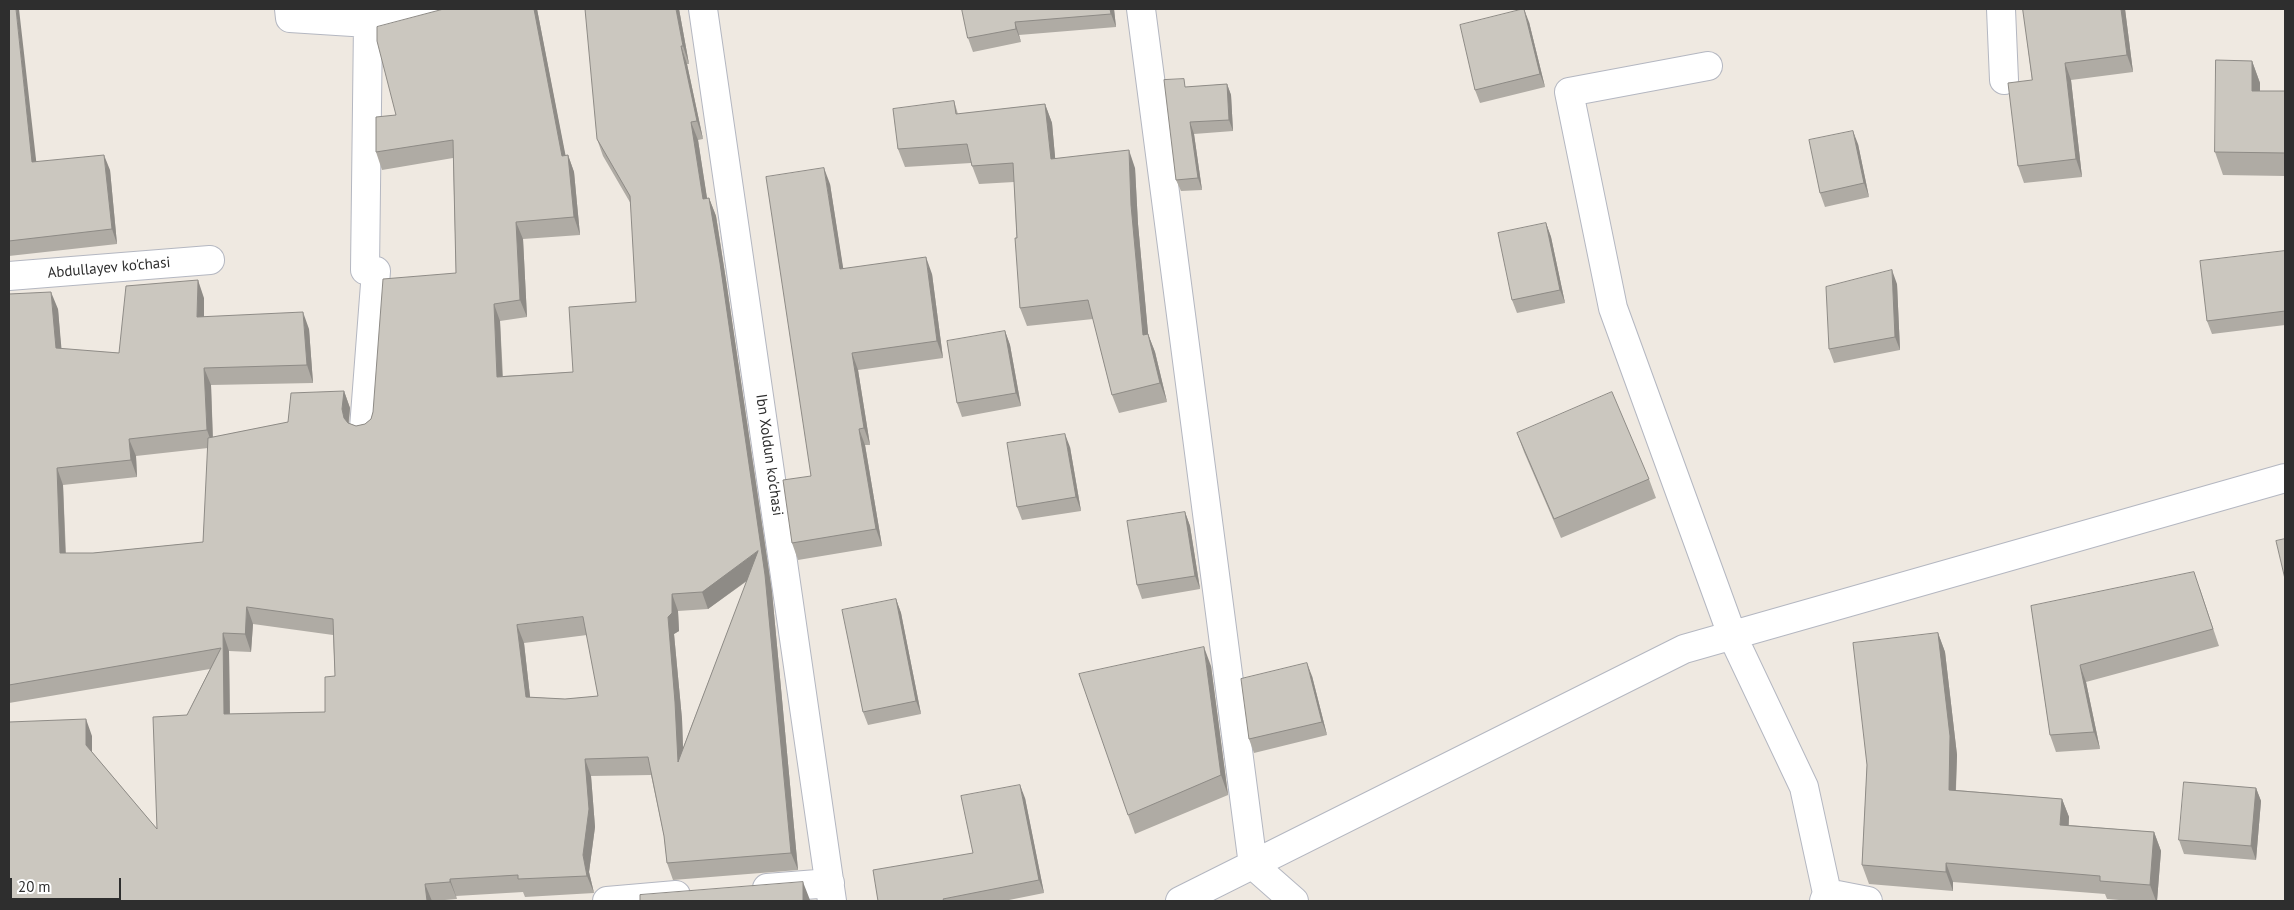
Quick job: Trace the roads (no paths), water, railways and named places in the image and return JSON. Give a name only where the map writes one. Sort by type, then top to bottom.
[{"type":"street","points":[[289,9],[290,18],[368,23],[445,9]]},
{"type":"street","name":"Ibn Xoldun ko'chasi","points":[[703,9],[831,892]]},
{"type":"street","points":[[1141,9],[1253,865],[1294,901]]},
{"type":"street","points":[[2001,9],[2004,80]]},
{"type":"street","points":[[364,428],[376,270],[365,270],[368,23]]},
{"type":"street","points":[[1708,66],[1569,92],[1613,308],[1732,635],[1804,787],[1825,897],[1868,901]]},
{"type":"street","name":"Abdullayev ko'chasi","points":[[9,276],[210,260]]},
{"type":"street","points":[[1180,901],[1684,649],[2285,478]]},
{"type":"street","points":[[743,890],[831,892]]},
{"type":"street","points":[[607,901],[704,893]]}]
